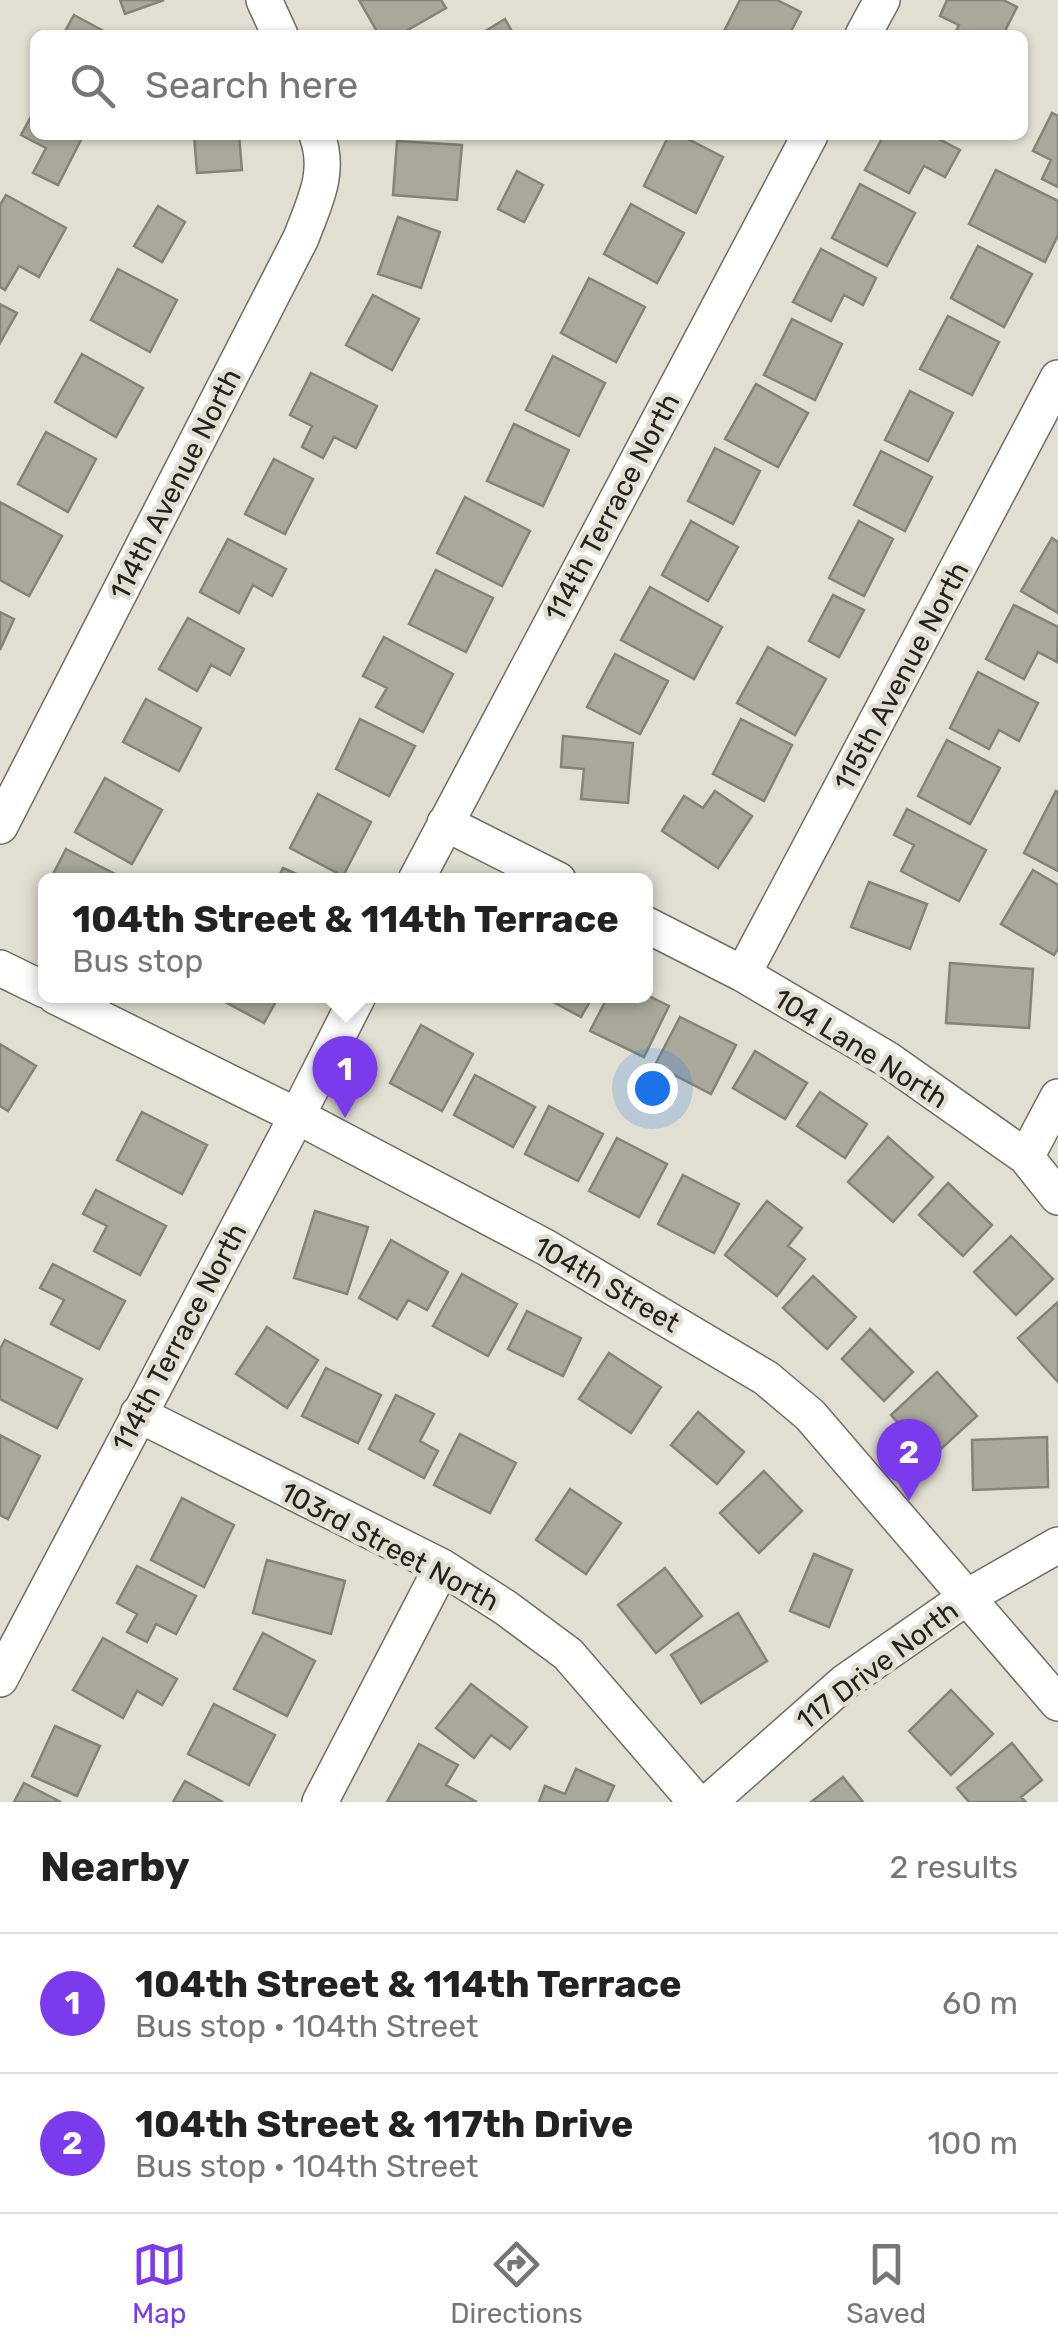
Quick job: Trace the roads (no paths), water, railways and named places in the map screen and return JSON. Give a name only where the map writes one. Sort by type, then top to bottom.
[{"type":"street","points":[[264,0],[278,30]]},
{"type":"street","points":[[866,30],[882,0]]},
{"type":"street","name":"114th Avenue North","points":[[0,826],[301,238],[318,195],[324,154],[319,140]]},
{"type":"street","name":"114th Terrace North","points":[[420,873],[807,140]]},
{"type":"street","name":"115th Avenue North","points":[[744,974],[1058,378]]},
{"type":"street","points":[[444,824],[544,873]]},
{"type":"street","name":"104 Lane North","points":[[653,928],[744,974],[887,1059],[1026,1157],[1058,1197]]},
{"type":"street","points":[[0,968],[38,987]]},
{"type":"street","name":"104th Street","points":[[69,1003],[547,1248],[766,1378],[810,1415],[1058,1703]]},
{"type":"street","name":"114th Terrace North","points":[[0,1679],[354,1003]]},
{"type":"street","points":[[1026,1157],[1058,1097]]},
{"type":"street","name":"103rd Street North","points":[[138,1414],[442,1567],[506,1608],[568,1654],[696,1802]]},
{"type":"street","name":"117 Drive North","points":[[709,1802],[845,1682],[968,1597],[1058,1545]]},
{"type":"street","points":[[320,1802],[442,1567]]},
{"type":"place","name":"104th Street & 114th Terrace","points":[[345,1118]]},
{"type":"place","name":"104th Street & 117th Drive","points":[[909,1501]]}]
